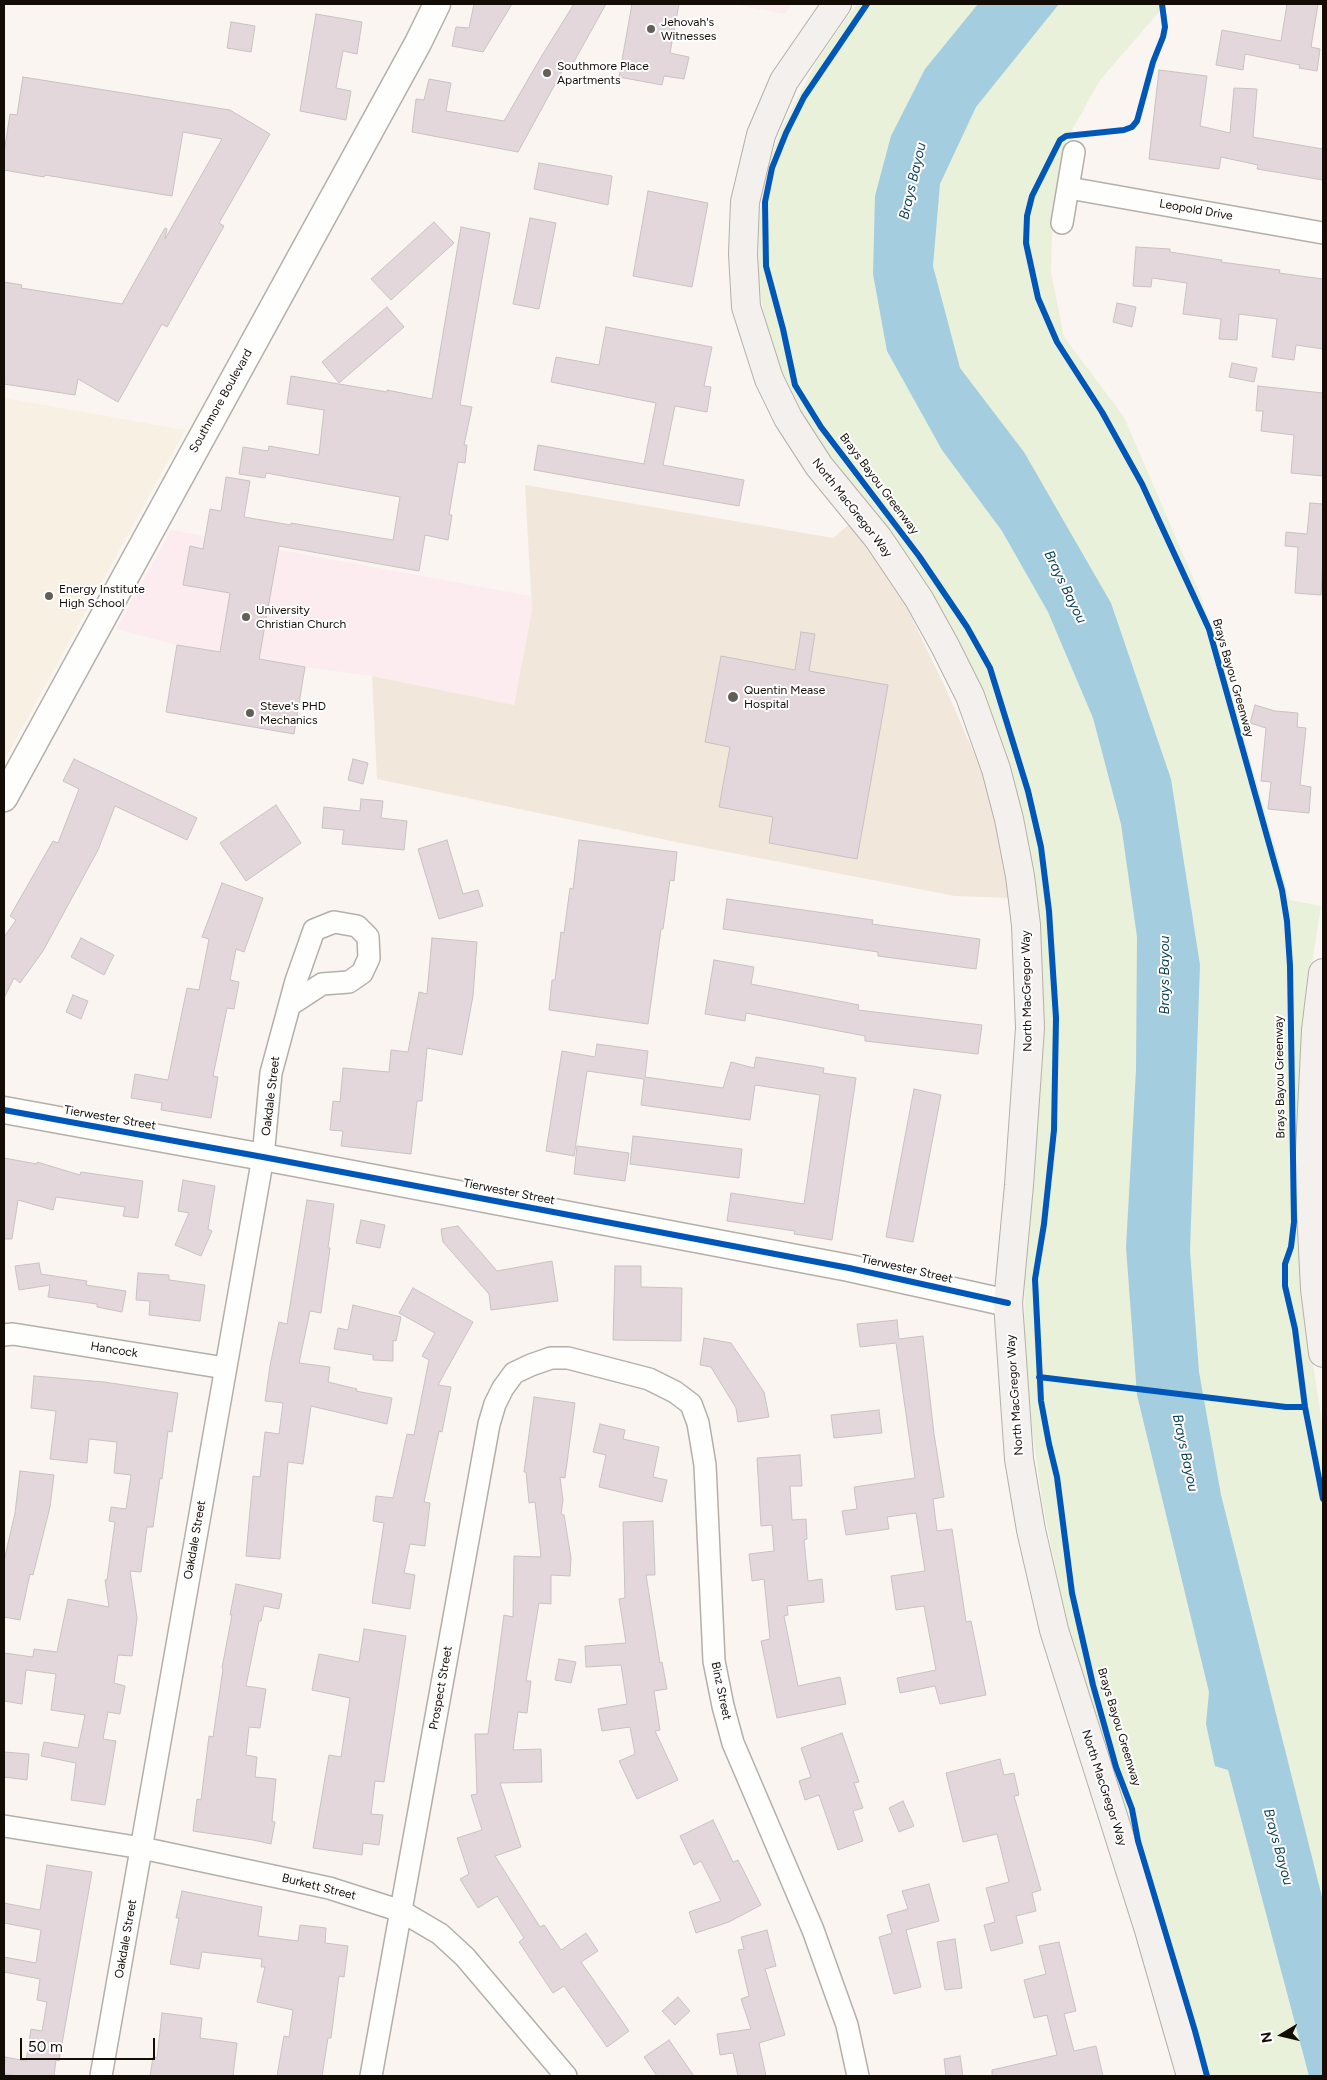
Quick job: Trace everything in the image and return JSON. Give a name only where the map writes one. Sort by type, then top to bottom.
[{"type":"main road","name":"North MacGregor Way","points":[[837,4],[784,81],[761,135],[745,202],[743,254],[746,307],[769,379],[788,418],[818,466],[878,538],[919,599],[945,646],[970,696],[998,777],[1009,819],[1020,876],[1026,925],[1030,992],[1027,1090],[1008,1303],[1019,1459],[1031,1530],[1054,1630],[1149,1930],[1191,2076]]},
{"type":"main road","points":[[1323,973],[1316,1030],[1309,1170],[1323,1353]]},
{"type":"street","name":"Southmore Boulevard","points":[[4,798],[418,43],[430,5]]},
{"type":"street","points":[[1062,223],[1074,152]]},
{"type":"street","name":"Leopold Drive","points":[[1069,188],[1323,233]]},
{"type":"street","name":"Oakdale Street","points":[[101,2076],[263,1157],[271,1073],[290,1004]]},
{"type":"street","name":"Tierwester Street","points":[[4,1110],[849,1268],[1008,1303]]},
{"type":"street","name":"Hancock","points":[[4,1335],[13,1334],[225,1368]]},
{"type":"street","name":"Prospect Street","points":[[371,2076],[489,1424],[495,1404],[514,1373],[551,1358],[580,1360]]},
{"type":"street","name":"Binz Street","points":[[580,1360],[649,1378],[675,1392],[691,1404],[696,1417],[705,1465],[714,1661],[723,1706],[733,1743],[813,1930],[847,2026],[858,2076]]},
{"type":"street","name":"Burkett Street","points":[[4,1826],[142,1848],[329,1888],[401,1911],[440,1934],[465,1957],[566,2076]]},
{"type":"shaded area","points":[[731,4],[792,4],[785,14]]},
{"type":"shaded area","name":"Energy Institute High School","points":[[4,398],[185,430],[4,761]]},
{"type":"shaded area","name":"Quentin Mease Hospital","points":[[525,485],[833,538],[852,522],[894,581],[946,689],[982,772],[999,838],[1011,898],[955,896],[681,843],[377,779],[372,676],[514,705],[532,610]]},
{"type":"shaded area","points":[[171,530],[531,596],[532,610],[514,705],[372,676],[305,667],[177,645],[116,629]]},
{"type":"green space","points":[[857,4],[1166,4],[1100,80],[1066,141],[1053,205],[1051,272],[1064,337],[1124,417],[1201,596],[1224,666],[1290,900],[1321,906],[1302,1028],[1300,1208],[1304,1306],[1323,1429],[1323,2076],[1199,2076],[1107,1749],[1067,1624],[1043,1506],[1032,1428],[1024,1346],[1025,1249],[1044,1037],[1042,950],[1033,872],[1009,771],[786,388],[768,339],[758,280],[759,217],[769,163],[782,127],[818,59]]},
{"type":"water","name":"Brays Bayou","points":[[978,4],[1059,4],[976,107],[940,184],[933,266],[960,368],[1024,452],[1111,603],[1171,779],[1200,965],[1190,1251],[1199,1372],[1221,1495],[1323,1901],[1323,2076],[1309,2076],[1228,1770],[1215,1766],[1206,1724],[1209,1692],[1137,1395],[1126,1247],[1136,1070],[1137,937],[1121,824],[1093,718],[1048,612],[1002,531],[942,450],[887,351],[873,274],[875,196],[891,136],[925,69]]},
{"type":"building","points":[[474,4],[512,4],[483,52],[452,46],[456,27],[469,28]]},
{"type":"building","name":"Southmore Place Apartments","points":[[574,4],[606,4],[571,67],[565,66],[518,152],[412,132],[416,99],[424,100],[429,79],[451,83],[446,111],[504,121]]},
{"type":"building","name":"Jehovah's Witnesses","points":[[632,4],[679,4],[670,53],[689,57],[684,79],[664,76],[662,85],[619,77]]},
{"type":"building","points":[[1287,4],[1318,4],[1311,47],[1320,49],[1317,71],[1299,68],[1300,65],[1245,54],[1243,70],[1216,65],[1222,30],[1281,41]]},
{"type":"building","points":[[316,14],[362,22],[357,54],[343,51],[336,88],[351,91],[346,120],[300,111]]},
{"type":"building","points":[[231,22],[255,26],[251,52],[227,48]]},
{"type":"building","points":[[1159,70],[1207,76],[1200,126],[1230,133],[1234,88],[1257,89],[1253,137],[1323,149],[1323,180],[1257,169],[1258,165],[1221,157],[1219,169],[1149,159]]},
{"type":"building","points":[[23,77],[230,110],[270,134],[219,223],[224,226],[167,327],[162,324],[118,402],[78,379],[75,395],[4,384],[4,282],[22,285],[21,288],[122,304],[165,228],[167,229],[165,239],[222,139],[183,132],[172,196],[4,170],[4,153],[10,114],[17,115]]},
{"type":"building","points":[[539,163],[612,176],[608,205],[534,189]]},
{"type":"building","points":[[648,191],[708,203],[692,287],[633,276]]},
{"type":"building","points":[[530,218],[556,223],[539,309],[513,304]]},
{"type":"building","points":[[434,222],[454,243],[391,300],[371,279]]},
{"type":"building","points":[[461,227],[490,233],[460,405],[472,407],[464,445],[467,445],[465,463],[458,462],[449,515],[452,515],[448,540],[425,535],[419,571],[279,546],[259,659],[305,667],[294,734],[166,712],[177,645],[220,652],[230,593],[183,585],[190,546],[203,549],[210,509],[221,511],[226,477],[250,481],[244,517],[393,540],[400,497],[266,473],[265,478],[239,474],[243,447],[268,451],[269,446],[319,455],[324,410],[287,404],[291,376],[387,392],[387,390],[432,399]]},
{"type":"building","points":[[1136,247],[1170,249],[1170,252],[1222,260],[1221,262],[1280,270],[1279,273],[1323,279],[1323,349],[1296,345],[1294,360],[1272,357],[1277,319],[1239,314],[1237,340],[1219,339],[1221,319],[1183,314],[1187,283],[1152,278],[1151,287],[1133,286]]},
{"type":"building","points":[[1117,303],[1136,307],[1132,327],[1113,322]]},
{"type":"building","points":[[387,307],[404,327],[339,383],[322,362]]},
{"type":"building","points":[[606,327],[712,347],[704,386],[711,387],[707,412],[675,406],[663,465],[744,480],[739,506],[534,470],[538,445],[644,464],[656,403],[551,382],[556,357],[599,365]]},
{"type":"building","points":[[1232,363],[1257,368],[1254,382],[1229,377]]},
{"type":"building","points":[[1258,386],[1323,393],[1323,476],[1291,473],[1294,435],[1261,431],[1263,411],[1256,411]]},
{"type":"building","points":[[1310,503],[1323,504],[1321,595],[1295,593],[1298,547],[1285,546],[1286,532],[1307,534]]},
{"type":"building","points":[[801,632],[815,634],[809,671],[888,685],[857,859],[769,843],[773,817],[719,807],[730,747],[705,742],[721,656],[795,670]]},
{"type":"building","points":[[1255,705],[1275,711],[1298,713],[1297,727],[1306,728],[1300,785],[1311,787],[1309,813],[1268,809],[1271,782],[1261,781],[1266,728],[1250,723]]},
{"type":"building","points":[[74,759],[197,818],[187,840],[115,806],[98,850],[43,951],[20,983],[14,978],[4,998],[4,937],[16,920],[10,916],[53,841],[58,843],[79,789],[63,781]]},
{"type":"building","points":[[353,759],[368,763],[363,784],[348,780]]},
{"type":"building","points":[[361,799],[383,801],[381,818],[407,821],[404,850],[342,844],[344,830],[322,828],[324,807],[360,811]]},
{"type":"building","points":[[276,805],[301,843],[246,881],[220,843]]},
{"type":"building","points":[[447,840],[463,894],[478,890],[483,906],[439,919],[418,849]]},
{"type":"building","points":[[579,840],[677,852],[674,881],[670,880],[663,929],[661,929],[648,1024],[549,1010],[552,980],[555,980],[561,932],[564,933],[570,888],[573,889]]},
{"type":"building","points":[[222,883],[263,898],[244,952],[236,949],[230,980],[239,982],[234,1009],[227,1008],[213,1076],[218,1077],[211,1118],[161,1110],[162,1103],[131,1098],[135,1074],[168,1080],[187,988],[199,990],[209,939],[202,937]]},
{"type":"building","points":[[727,899],[873,920],[872,924],[980,939],[976,969],[878,956],[878,952],[723,929]]},
{"type":"building","points":[[81,938],[114,955],[104,975],[71,957]]},
{"type":"building","points":[[432,938],[477,942],[473,996],[462,1055],[427,1048],[422,1101],[417,1101],[411,1154],[341,1146],[343,1131],[330,1130],[333,1101],[340,1102],[343,1068],[389,1072],[391,1050],[408,1052],[419,992],[427,994]]},
{"type":"building","points":[[714,960],[754,967],[751,984],[859,1005],[858,1010],[982,1025],[978,1054],[865,1041],[865,1036],[746,1013],[745,1021],[705,1014]]},
{"type":"building","points":[[73,995],[88,1001],[81,1019],[66,1012]]},
{"type":"building","points":[[597,1044],[648,1051],[645,1077],[723,1088],[731,1062],[754,1068],[756,1057],[824,1068],[823,1073],[856,1078],[832,1240],[794,1234],[795,1231],[727,1221],[731,1193],[804,1204],[820,1095],[755,1085],[750,1120],[641,1105],[644,1079],[587,1071],[574,1156],[546,1151],[562,1051],[595,1057]]},
{"type":"building","points":[[914,1089],[941,1095],[913,1242],[886,1237]]},
{"type":"building","points":[[633,1136],[742,1149],[739,1178],[630,1164]]},
{"type":"building","points":[[577,1146],[629,1153],[625,1181],[574,1174]]},
{"type":"building","points":[[4,1158],[37,1164],[37,1162],[80,1175],[81,1172],[143,1181],[138,1218],[123,1216],[125,1207],[56,1197],[53,1210],[18,1200],[12,1239],[4,1239]]},
{"type":"building","points":[[183,1180],[215,1186],[208,1229],[212,1231],[201,1256],[175,1245],[189,1213],[178,1211]]},
{"type":"building","points":[[307,1200],[334,1204],[321,1313],[310,1311],[299,1363],[330,1367],[328,1382],[357,1389],[356,1391],[392,1398],[387,1424],[311,1406],[303,1464],[288,1462],[280,1559],[246,1556],[253,1476],[260,1477],[265,1432],[279,1434],[283,1403],[265,1401],[279,1322],[287,1324]]},
{"type":"building","points":[[361,1220],[385,1225],[380,1248],[356,1243]]},
{"type":"building","points":[[458,1226],[497,1271],[552,1261],[558,1301],[491,1310],[489,1294],[443,1242],[441,1229]]},
{"type":"building","points":[[39,1263],[41,1274],[87,1281],[86,1285],[126,1291],[122,1312],[97,1307],[97,1304],[48,1297],[50,1285],[19,1290],[15,1266]]},
{"type":"building","points":[[615,1266],[641,1266],[641,1287],[682,1288],[681,1341],[613,1340]]},
{"type":"building","points":[[138,1273],[169,1275],[169,1280],[205,1285],[200,1321],[149,1315],[150,1301],[136,1300]]},
{"type":"building","points":[[413,1288],[473,1322],[438,1385],[451,1387],[442,1432],[439,1431],[424,1502],[430,1503],[425,1546],[410,1544],[404,1573],[415,1575],[410,1609],[372,1603],[384,1523],[373,1521],[376,1496],[393,1498],[407,1434],[414,1435],[429,1360],[422,1356],[435,1333],[399,1313]]},
{"type":"building","points":[[353,1305],[401,1317],[396,1341],[393,1340],[393,1361],[373,1360],[373,1355],[334,1349],[338,1328],[348,1330]]},
{"type":"building","points":[[897,1320],[899,1339],[923,1336],[934,1434],[944,1497],[933,1499],[937,1531],[952,1529],[966,1622],[971,1621],[986,1695],[940,1704],[935,1686],[900,1693],[897,1678],[936,1670],[924,1606],[896,1610],[891,1576],[925,1571],[916,1513],[887,1517],[889,1529],[846,1535],[842,1511],[857,1509],[854,1487],[915,1478],[896,1343],[860,1347],[857,1324]]},
{"type":"building","points":[[704,1338],[731,1343],[764,1392],[769,1417],[738,1422],[736,1408],[711,1367],[700,1365]]},
{"type":"building","points":[[34,1376],[104,1382],[178,1393],[172,1432],[168,1431],[153,1527],[147,1527],[141,1572],[130,1571],[137,1618],[132,1656],[118,1655],[114,1683],[125,1686],[120,1714],[108,1712],[103,1739],[116,1741],[105,1805],[71,1800],[76,1763],[41,1756],[44,1742],[78,1748],[85,1715],[51,1710],[56,1674],[26,1670],[22,1704],[4,1701],[4,1653],[33,1657],[34,1649],[57,1652],[68,1599],[109,1607],[105,1580],[107,1580],[115,1522],[109,1521],[111,1507],[126,1509],[131,1475],[114,1473],[117,1442],[89,1439],[87,1463],[50,1459],[56,1411],[31,1408]]},
{"type":"building","points":[[534,1397],[575,1403],[565,1478],[560,1477],[563,1500],[561,1514],[564,1515],[571,1558],[570,1576],[551,1575],[551,1604],[539,1603],[526,1681],[531,1681],[527,1713],[518,1712],[513,1750],[541,1749],[542,1782],[500,1783],[521,1847],[495,1856],[540,1927],[544,1925],[561,1950],[586,1933],[598,1951],[581,1962],[629,2031],[607,2047],[564,1986],[553,1993],[519,1942],[524,1938],[497,1896],[478,1908],[460,1879],[469,1874],[457,1838],[482,1830],[471,1795],[477,1794],[475,1734],[488,1734],[504,1615],[513,1617],[514,1556],[541,1557],[535,1502],[529,1503],[526,1472],[524,1472]]},
{"type":"building","points":[[879,1410],[882,1433],[834,1438],[831,1415]]},
{"type":"building","points":[[600,1424],[625,1430],[623,1439],[659,1447],[653,1477],[667,1480],[662,1502],[599,1487],[606,1455],[593,1452]]},
{"type":"building","points":[[800,1455],[802,1486],[790,1486],[792,1520],[806,1519],[807,1539],[804,1540],[808,1581],[822,1579],[824,1602],[787,1606],[788,1615],[784,1616],[798,1686],[840,1677],[846,1704],[777,1718],[761,1641],[770,1639],[764,1579],[752,1581],[749,1554],[774,1551],[772,1525],[761,1526],[757,1458]]},
{"type":"building","points":[[20,1471],[54,1475],[50,1507],[33,1575],[30,1574],[20,1620],[4,1617],[4,1561],[15,1513]]},
{"type":"building","points":[[653,1521],[655,1575],[646,1575],[660,1663],[662,1662],[667,1689],[654,1691],[660,1730],[655,1731],[678,1780],[637,1799],[619,1761],[635,1754],[630,1727],[602,1731],[598,1709],[627,1704],[621,1665],[586,1667],[585,1646],[626,1643],[619,1599],[625,1598],[623,1522]]},
{"type":"building","points":[[236,1584],[282,1594],[279,1609],[264,1606],[261,1621],[259,1621],[246,1686],[266,1689],[260,1728],[249,1727],[246,1755],[257,1757],[255,1777],[276,1779],[272,1821],[275,1822],[271,1844],[193,1831],[197,1799],[201,1800],[209,1736],[213,1737]]},
{"type":"building","points":[[364,1629],[406,1636],[384,1782],[375,1781],[371,1814],[383,1815],[379,1845],[363,1843],[362,1855],[313,1848],[329,1755],[341,1757],[350,1698],[312,1690],[319,1654],[359,1662]]},
{"type":"building","points":[[559,1659],[576,1662],[571,1683],[555,1680]]},
{"type":"building","points":[[842,1733],[859,1782],[854,1783],[863,1808],[853,1811],[863,1841],[838,1850],[819,1795],[805,1800],[799,1781],[811,1777],[801,1748]]},
{"type":"building","points":[[4,1752],[29,1754],[27,1780],[4,1777]]},
{"type":"building","points":[[1000,1759],[1004,1775],[1014,1773],[1019,1795],[1014,1796],[1041,1890],[1032,1893],[1036,1911],[1016,1916],[1023,1943],[991,1951],[984,1925],[995,1922],[986,1888],[1009,1882],[997,1834],[963,1842],[946,1773]]},
{"type":"building","points":[[903,1801],[914,1826],[899,1832],[889,1808]]},
{"type":"building","points":[[713,1820],[733,1862],[738,1860],[761,1905],[729,1922],[696,1933],[689,1912],[721,1901],[701,1861],[694,1865],[680,1836]]},
{"type":"building","points":[[47,1865],[92,1872],[59,2061],[56,2060],[54,2076],[4,2074],[5,2057],[26,2061],[31,2029],[42,2031],[47,2002],[37,2000],[40,1979],[4,1972],[4,1957],[36,1963],[41,1930],[4,1923],[4,1903],[40,1910]]},
{"type":"building","points":[[929,1884],[939,1921],[906,1930],[921,1987],[894,1994],[879,1937],[892,1933],[887,1915],[908,1909],[902,1891]]},
{"type":"building","points":[[182,1891],[262,1907],[258,1936],[298,1941],[300,1925],[326,1928],[325,1943],[348,1946],[344,1977],[339,1976],[331,2038],[328,2038],[322,2076],[277,2076],[284,2036],[289,2037],[293,2010],[257,2002],[265,1967],[261,1967],[262,1959],[202,1952],[199,1969],[170,1964],[179,1918],[176,1918]]},
{"type":"building","points":[[767,1930],[776,1966],[765,1969],[785,2035],[759,2043],[766,2076],[738,2076],[733,2053],[720,2055],[717,2034],[751,2029],[741,1999],[749,1996],[738,1950],[744,1949],[741,1937]]},
{"type":"building","points":[[955,1939],[962,1988],[945,1990],[937,1942]]},
{"type":"building","points":[[1059,1942],[1076,2011],[1064,2014],[1074,2051],[1096,2046],[1103,2076],[992,2076],[992,2070],[1057,2055],[1047,2015],[1034,2018],[1024,1980],[1046,1974],[1039,1946]]},
{"type":"building","points":[[678,1997],[690,2011],[675,2025],[662,2011]]},
{"type":"building","points":[[162,2013],[202,2018],[200,2038],[237,2043],[233,2076],[150,2076],[153,2057],[157,2058]]},
{"type":"building","points":[[669,2040],[694,2076],[657,2076],[644,2057]]},
{"type":"building","points":[[960,2056],[963,2076],[946,2076],[944,2059]]},
{"type":"cycle path","name":"Brays Bayou Greenway","points":[[867,4],[804,97],[786,133],[772,168],[765,202],[766,266],[783,329],[795,385],[821,427],[919,556],[967,627],[990,668],[1028,791],[1041,847],[1049,911],[1056,1018],[1054,1130],[1044,1224],[1035,1279],[1041,1401],[1057,1477],[1072,1593],[1093,1685],[1116,1767],[1132,1809],[1138,1841],[1207,2076]]},
{"type":"cycle path","name":"Brays Bayou Greenway","points":[[1162,4],[1165,27],[1163,37],[1153,62],[1137,121],[1132,127],[1124,130],[1066,136],[1060,140],[1032,196],[1027,216],[1026,243],[1038,298],[1057,342],[1102,412],[1142,484],[1209,629],[1282,890],[1287,921],[1290,966],[1294,1222],[1291,1247],[1285,1264],[1285,1286],[1295,1329],[1305,1407],[1323,1499]]},
{"type":"cycle path","points":[[4,1110],[849,1268],[1008,1303]]},
{"type":"cycle path","points":[[1039,1377],[1286,1407],[1305,1407]]},
{"type":"place","name":"Jehovah's Witnesses","points":[[651,29]]},
{"type":"place","name":"Southmore Place Apartments","points":[[547,73]]},
{"type":"place","name":"Energy Institute High School","points":[[49,596]]},
{"type":"place","name":"University Christian Church","points":[[246,617]]},
{"type":"place","name":"Quentin Mease Hospital","points":[[733,697]]},
{"type":"place","name":"Steve's PHD Mechanics","points":[[250,713]]}]
